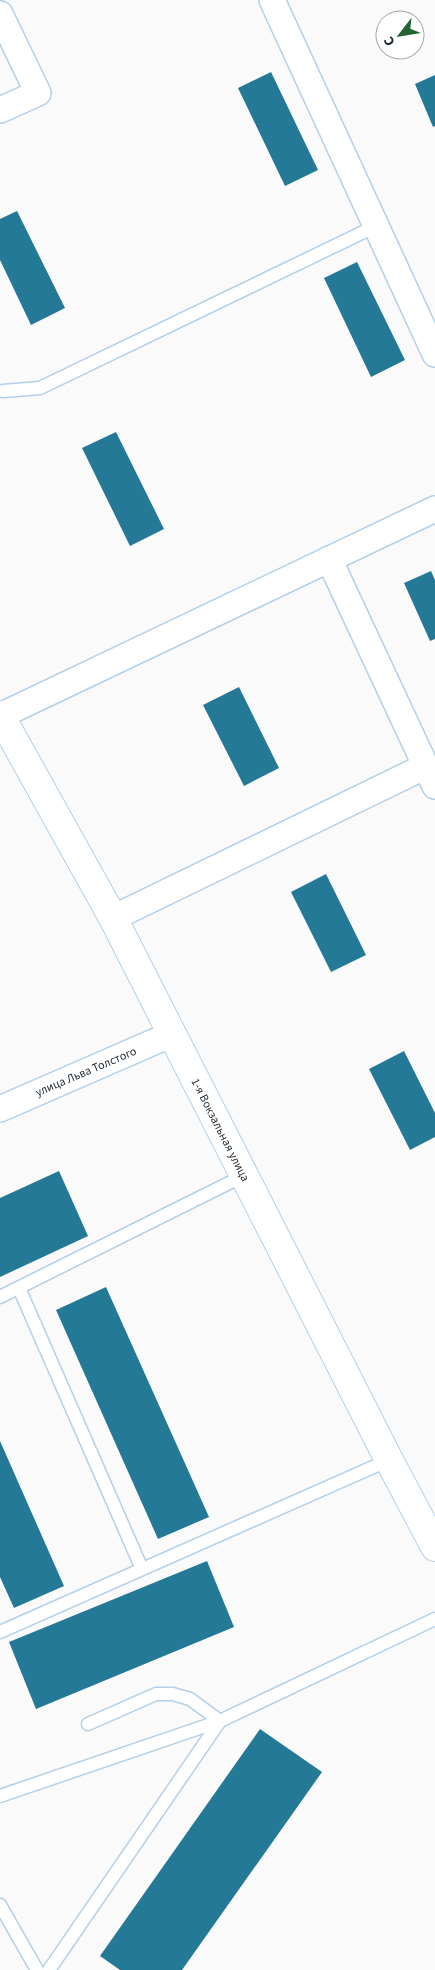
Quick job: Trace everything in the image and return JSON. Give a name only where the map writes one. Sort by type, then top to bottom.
[{"type":"main road","name":"1-я Вокзальная улица","points":[[0,715],[113,918],[435,1547]]},
{"type":"street","points":[[272,0],[435,354]]},
{"type":"street","points":[[0,14],[38,93],[0,110]]},
{"type":"street","points":[[0,715],[435,509]]},
{"type":"street","points":[[113,918],[430,776],[329,559]]},
{"type":"street","name":"улица Льва Толстого","points":[[0,1109],[172,1034]]},
{"type":"lane","points":[[3,390],[40,388],[376,226]]},
{"type":"lane","points":[[0,1297],[244,1176]]},
{"type":"lane","points":[[20,1288],[142,1569]]},
{"type":"lane","points":[[0,1632],[389,1460]]},
{"type":"lane","points":[[0,1796],[220,1721],[435,1619]]},
{"type":"lane","points":[[88,1724],[156,1694],[173,1694],[190,1699],[220,1721]]},
{"type":"lane","points":[[49,1970],[220,1721]]},
{"type":"lane","points":[[0,1905],[37,1970]]},
{"type":"building","points":[[271,72],[318,170],[285,186],[238,88]]},
{"type":"building","points":[[435,75],[435,126],[433,127],[415,84]]},
{"type":"building","points":[[17,211],[65,308],[31,325],[0,260],[0,219]]},
{"type":"building","points":[[357,262],[405,360],[371,377],[324,278]]},
{"type":"building","points":[[116,432],[164,529],[130,546],[82,448]]},
{"type":"building","points":[[431,571],[435,580],[435,639],[430,641],[404,583]]},
{"type":"building","points":[[239,687],[279,768],[244,786],[203,705]]},
{"type":"building","points":[[326,874],[366,955],[331,972],[291,892]]},
{"type":"building","points":[[404,1051],[435,1113],[435,1137],[410,1150],[369,1069]]},
{"type":"building","points":[[59,1171],[88,1236],[0,1277],[0,1198]]},
{"type":"building","points":[[106,1287],[209,1517],[158,1539],[56,1310]]},
{"type":"building","points":[[0,1441],[64,1586],[14,1608],[0,1577]]},
{"type":"building","points":[[207,1561],[234,1627],[36,1709],[9,1642]]},
{"type":"building","points":[[260,1729],[322,1772],[182,1970],[120,1970],[100,1956]]}]
